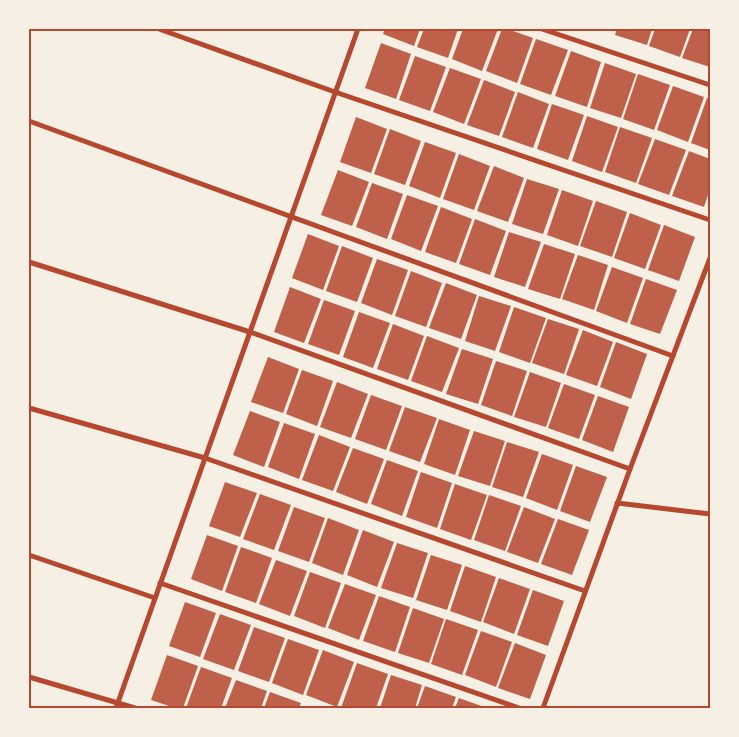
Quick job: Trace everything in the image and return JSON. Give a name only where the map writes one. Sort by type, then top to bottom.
[{"type":"street","points":[[159,29],[335,92],[710,220]]},
{"type":"street","points":[[116,708],[358,29]]},
{"type":"street","points":[[542,29],[710,85]]},
{"type":"street","points":[[29,121],[673,356]]},
{"type":"street","points":[[543,708],[585,590],[710,258]]},
{"type":"street","points":[[29,262],[250,332],[630,469]]},
{"type":"street","points":[[29,408],[205,458],[585,590]]},
{"type":"street","points":[[617,504],[710,514]]},
{"type":"street","points":[[29,555],[155,598]]},
{"type":"street","points":[[160,583],[519,708]]},
{"type":"street","points":[[29,677],[135,708]]},
{"type":"building","points":[[385,29],[420,29],[414,46],[383,34]]},
{"type":"building","points":[[424,29],[458,29],[448,58],[417,47]]},
{"type":"building","points":[[463,29],[498,29],[482,71],[452,59]]},
{"type":"building","points":[[502,29],[533,38],[517,83],[486,71]]},
{"type":"building","points":[[617,29],[652,29],[647,45],[615,35]]},
{"type":"building","points":[[655,29],[690,29],[680,57],[649,46]]},
{"type":"building","points":[[693,29],[710,29],[710,67],[682,58]]},
{"type":"building","points":[[536,39],[568,50],[551,95],[520,84]]},
{"type":"building","points":[[381,43],[411,54],[396,99],[365,88]]},
{"type":"building","points":[[571,51],[601,62],[587,107],[555,96]]},
{"type":"building","points":[[415,56],[446,67],[430,111],[399,100]]},
{"type":"building","points":[[605,63],[636,74],[621,118],[590,108]]},
{"type":"building","points":[[450,68],[481,79],[464,124],[433,112]]},
{"type":"building","points":[[638,74],[670,85],[654,130],[623,119]]},
{"type":"building","points":[[484,80],[515,92],[499,136],[467,125]]},
{"type":"building","points":[[673,86],[704,97],[688,142],[657,130]]},
{"type":"building","points":[[518,92],[549,104],[533,148],[502,137]]},
{"type":"building","points":[[707,98],[710,99],[710,150],[691,143]]},
{"type":"building","points":[[552,104],[584,115],[568,160],[537,149]]},
{"type":"building","points":[[587,116],[618,127],[602,172],[572,161]]},
{"type":"building","points":[[356,117],[387,129],[371,173],[340,162]]},
{"type":"building","points":[[620,127],[652,138],[636,183],[605,172]]},
{"type":"building","points":[[390,129],[421,141],[405,185],[374,174]]},
{"type":"building","points":[[655,139],[686,150],[669,195],[638,184]]},
{"type":"building","points":[[425,142],[456,153],[440,198],[409,186]]},
{"type":"building","points":[[689,151],[710,159],[710,189],[704,207],[672,196]]},
{"type":"building","points":[[459,154],[490,166],[474,210],[443,199]]},
{"type":"building","points":[[494,166],[524,178],[508,222],[477,211]]},
{"type":"building","points":[[338,170],[369,182],[352,226],[321,215]]},
{"type":"building","points":[[527,179],[559,189],[543,234],[512,224]]},
{"type":"building","points":[[372,183],[403,194],[387,239],[356,227]]},
{"type":"building","points":[[562,190],[593,201],[578,246],[547,235]]},
{"type":"building","points":[[407,195],[438,206],[421,251],[391,239]]},
{"type":"building","points":[[596,201],[627,212],[612,257],[580,246]]},
{"type":"building","points":[[441,207],[472,219],[456,263],[425,252]]},
{"type":"building","points":[[630,213],[661,225],[645,269],[614,258]]},
{"type":"building","points":[[475,219],[506,231],[490,275],[459,264]]},
{"type":"building","points":[[664,225],[695,237],[679,281],[648,270]]},
{"type":"building","points":[[509,232],[541,242],[525,287],[494,277]]},
{"type":"building","points":[[308,234],[339,246],[323,290],[292,278]]},
{"type":"building","points":[[544,244],[575,254],[560,299],[528,289]]},
{"type":"building","points":[[342,246],[373,258],[357,302],[326,291]]},
{"type":"building","points":[[578,255],[608,265],[594,310],[562,299]]},
{"type":"building","points":[[377,259],[408,270],[392,315],[361,303]]},
{"type":"building","points":[[612,267],[643,278],[627,323],[596,311]]},
{"type":"building","points":[[411,271],[442,283],[426,327],[395,316]]},
{"type":"building","points":[[646,279],[677,290],[660,334],[630,324]]},
{"type":"building","points":[[446,283],[477,295],[461,339],[429,328]]},
{"type":"building","points":[[290,287],[321,299],[304,343],[274,332]]},
{"type":"building","points":[[479,296],[511,306],[495,351],[465,341]]},
{"type":"building","points":[[324,300],[355,311],[339,355],[308,344]]},
{"type":"building","points":[[514,307],[546,318],[530,363],[499,352]]},
{"type":"building","points":[[359,312],[390,323],[373,368],[343,357]]},
{"type":"building","points":[[548,319],[579,329],[564,374],[532,363]]},
{"type":"building","points":[[393,324],[424,336],[408,380],[377,369]]},
{"type":"building","points":[[583,330],[613,342],[597,386],[566,375]]},
{"type":"building","points":[[427,336],[459,348],[442,392],[411,381]]},
{"type":"building","points":[[616,342],[647,354],[631,399],[600,387]]},
{"type":"building","points":[[462,349],[493,359],[478,404],[446,394]]},
{"type":"building","points":[[268,357],[299,369],[283,413],[251,402]]},
{"type":"building","points":[[496,361],[527,371],[512,416],[481,405]]},
{"type":"building","points":[[302,370],[333,381],[317,426],[286,414]]},
{"type":"building","points":[[530,372],[561,383],[546,427],[514,417]]},
{"type":"building","points":[[337,382],[368,394],[351,438],[320,427]]},
{"type":"building","points":[[564,384],[595,395],[579,439],[548,428]]},
{"type":"building","points":[[371,395],[402,406],[386,450],[355,439]]},
{"type":"building","points":[[598,396],[629,407],[613,452],[582,440]]},
{"type":"building","points":[[405,407],[437,418],[420,462],[389,451]]},
{"type":"building","points":[[250,411],[280,422],[264,467],[233,455]]},
{"type":"building","points":[[439,419],[470,430],[455,475],[424,464]]},
{"type":"building","points":[[284,423],[315,434],[299,479],[268,467]]},
{"type":"building","points":[[474,431],[505,441],[490,486],[458,476]]},
{"type":"building","points":[[319,435],[350,447],[333,491],[302,480]]},
{"type":"building","points":[[507,442],[539,452],[523,497],[492,487]]},
{"type":"building","points":[[353,448],[384,459],[367,504],[336,492]]},
{"type":"building","points":[[542,454],[573,465],[557,510],[526,498]]},
{"type":"building","points":[[387,460],[418,471],[402,516],[371,504]]},
{"type":"building","points":[[576,466],[607,477],[590,522],[560,511]]},
{"type":"building","points":[[421,472],[452,483],[437,528],[406,517]]},
{"type":"building","points":[[225,482],[257,493],[240,537],[209,526]]},
{"type":"building","points":[[455,484],[487,495],[471,540],[440,529]]},
{"type":"building","points":[[260,494],[291,505],[274,550],[243,539]]},
{"type":"building","points":[[489,495],[521,506],[505,551],[474,540]]},
{"type":"building","points":[[294,507],[325,518],[309,562],[278,551]]},
{"type":"building","points":[[524,507],[555,519],[538,563],[507,552]]},
{"type":"building","points":[[328,518],[359,530],[343,575],[312,563]]},
{"type":"building","points":[[558,519],[589,530],[572,575],[541,564]]},
{"type":"building","points":[[363,530],[394,542],[377,587],[347,575]]},
{"type":"building","points":[[207,535],[238,546],[222,591],[191,579]]},
{"type":"building","points":[[397,543],[428,553],[413,598],[381,588]]},
{"type":"building","points":[[241,547],[272,558],[256,603],[225,592]]},
{"type":"building","points":[[431,555],[462,565],[447,610],[416,600]]},
{"type":"building","points":[[276,560],[307,571],[290,616],[259,604]]},
{"type":"building","points":[[465,566],[496,577],[481,622],[450,611]]},
{"type":"building","points":[[310,572],[341,583],[325,628],[294,616]]},
{"type":"building","points":[[499,578],[530,589],[514,634],[483,622]]},
{"type":"building","points":[[345,584],[376,595],[359,640],[328,628]]},
{"type":"building","points":[[533,590],[564,601],[548,646],[517,635]]},
{"type":"building","points":[[379,596],[410,607],[395,652],[363,641]]},
{"type":"building","points":[[185,602],[216,613],[200,657],[169,646]]},
{"type":"building","points":[[413,608],[444,619],[429,663],[398,653]]},
{"type":"building","points":[[220,614],[251,625],[234,670],[203,659]]},
{"type":"building","points":[[446,619],[478,630],[462,675],[431,664]]},
{"type":"building","points":[[254,627],[285,638],[269,682],[238,671]]},
{"type":"building","points":[[481,631],[512,642],[496,687],[465,675]]},
{"type":"building","points":[[288,639],[319,650],[303,695],[272,683]]},
{"type":"building","points":[[515,643],[546,655],[530,699],[498,688]]},
{"type":"building","points":[[323,650],[354,662],[337,707],[306,695]]},
{"type":"building","points":[[167,655],[198,666],[183,708],[175,708],[151,700]]},
{"type":"building","points":[[357,663],[388,674],[376,708],[341,708]]},
{"type":"building","points":[[201,667],[232,678],[221,708],[186,708]]},
{"type":"building","points":[[391,675],[422,685],[415,708],[380,708]]},
{"type":"building","points":[[236,680],[267,691],[261,708],[225,708]]},
{"type":"building","points":[[425,686],[456,697],[452,708],[417,708]]},
{"type":"building","points":[[270,692],[301,703],[299,708],[264,708]]},
{"type":"building","points":[[459,698],[487,708],[455,708]]}]
